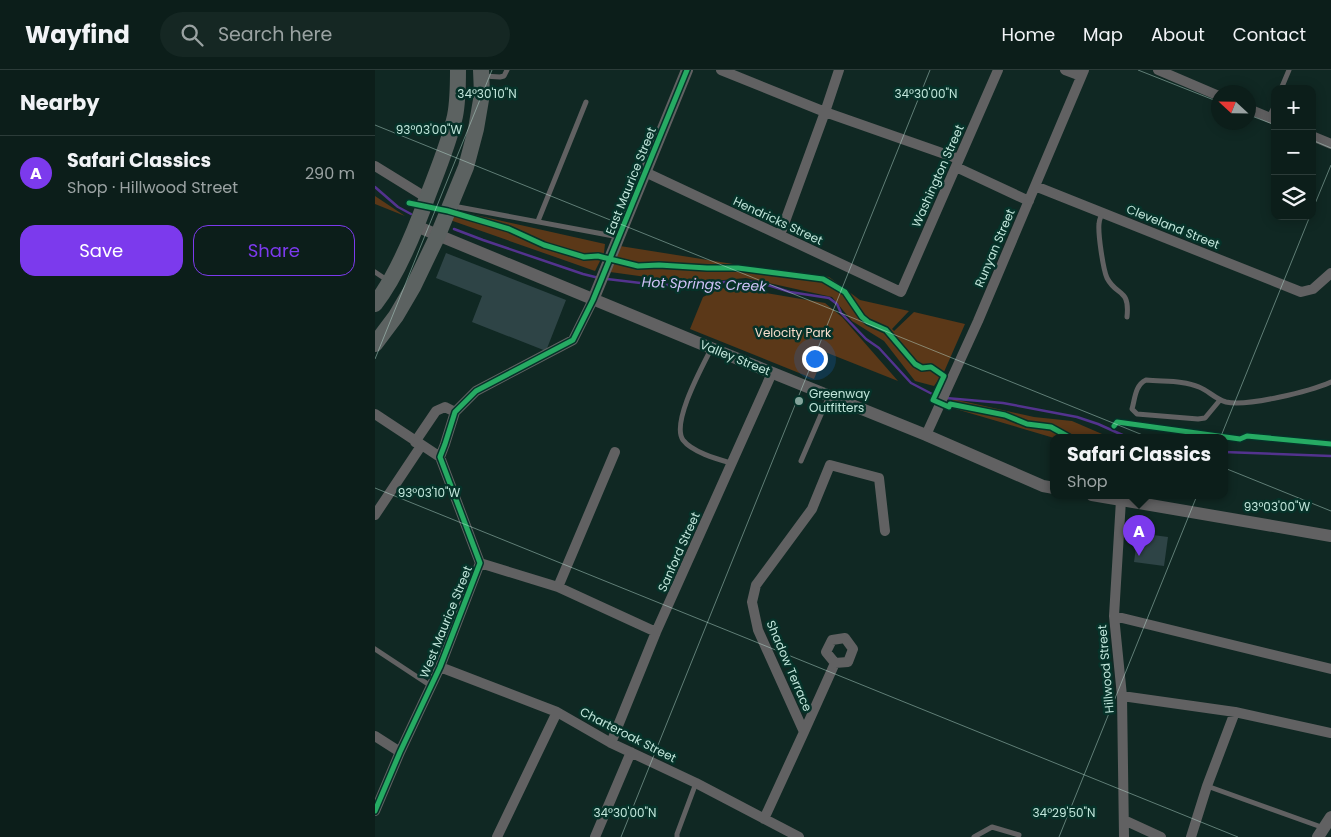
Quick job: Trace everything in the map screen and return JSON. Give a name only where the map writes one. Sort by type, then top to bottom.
[{"type":"main road","points":[[375,304],[390,281],[416,226],[445,152],[455,114],[458,70]]},
{"type":"main road","points":[[375,343],[396,316],[413,288],[466,167],[476,129],[482,94],[481,73]]},
{"type":"street","name":"East Maurice Street","points":[[596,294],[687,70]]},
{"type":"street","points":[[721,70],[957,163],[1029,201]]},
{"type":"street","points":[[780,236],[839,70]]},
{"type":"street","name":"Washington Street","points":[[901,292],[998,70]]},
{"type":"street","points":[[1065,70],[1082,73]]},
{"type":"street","points":[[1158,70],[1211,93]]},
{"type":"street","name":"Runyan Street","points":[[925,435],[978,321],[1082,73]]},
{"type":"street","points":[[1256,111],[1271,118]]},
{"type":"street","points":[[1316,138],[1331,144]]},
{"type":"street","points":[[375,166],[427,198]]},
{"type":"street","name":"Hendricks Street","points":[[645,172],[901,292]]},
{"type":"street","name":"Cleveland Street","points":[[1035,186],[1301,292],[1313,289],[1331,273]]},
{"type":"street","name":"Valley Street","points":[[416,226],[596,294],[711,348],[1050,487]]},
{"type":"street","points":[[375,414],[440,458],[455,412],[476,391],[573,340],[596,294]]},
{"type":"street","name":"Sanford Street","points":[[611,743],[656,632],[772,373]]},
{"type":"street","points":[[375,515],[436,412],[445,407],[455,412]]},
{"type":"street","points":[[558,587],[615,452]]},
{"type":"street","name":"West Maurice Street","points":[[375,811],[440,667],[480,563],[440,458]]},
{"type":"street","name":"Shadow Terrace","points":[[805,732],[758,630],[752,602],[756,585],[812,509],[830,465],[879,478],[885,531]]},
{"type":"street","points":[[1115,499],[1331,536]]},
{"type":"street","name":"Hillwood Street","points":[[1121,500],[1114,616],[1122,696],[1124,837]]},
{"type":"street","points":[[480,563],[558,587],[656,632]]},
{"type":"street","points":[[1114,616],[1331,669]]},
{"type":"street","points":[[764,819],[835,663]]},
{"type":"street","name":"Charteroak Street","points":[[440,667],[557,712],[611,743],[696,783],[799,837]]},
{"type":"street","points":[[1122,696],[1235,712],[1331,733]]},
{"type":"street","points":[[497,837],[557,712]]},
{"type":"street","points":[[1191,837],[1207,786],[1235,712]]},
{"type":"street","points":[[375,736],[400,752]]},
{"type":"street","points":[[595,837],[631,752]]},
{"type":"street","points":[[1124,820],[1161,837]]},
{"type":"lane","points":[[481,73],[501,77],[505,76],[507,70]]},
{"type":"lane","points":[[1283,85],[1289,70]]},
{"type":"lane","points":[[538,222],[586,102]]},
{"type":"lane","points":[[450,206],[619,236]]},
{"type":"lane","points":[[1102,212],[1099,224],[1106,277],[1123,294],[1127,301],[1127,317]]},
{"type":"lane","points":[[375,272],[390,281]]},
{"type":"lane","points":[[711,348],[687,402],[680,429],[683,439],[697,450],[709,457],[732,464]]},
{"type":"lane","points":[[1220,400],[1205,418],[1199,419],[1137,414],[1132,409],[1139,385],[1142,381],[1146,380],[1198,386],[1220,400],[1239,403],[1319,388],[1331,382]]},
{"type":"lane","points":[[801,461],[829,396]]},
{"type":"lane","points":[[375,649],[431,686]]},
{"type":"lane","points":[[677,837],[696,783]]},
{"type":"lane","points":[[1207,786],[1324,828]]},
{"type":"lane","points":[[974,837],[992,827],[1019,835]]},
{"type":"green space","points":[[375,196],[405,216],[375,204]]},
{"type":"green space","points":[[453,210],[605,244],[604,253],[595,271],[450,220]]},
{"type":"green space","points":[[620,246],[829,277],[860,300],[909,311],[892,329],[894,331],[914,312],[965,324],[944,372],[934,386],[915,381],[884,341],[852,321],[832,297],[746,278],[690,283],[610,272]]},
{"type":"green space","name":"Velocity Park","points":[[721,288],[825,303],[842,317],[898,381],[825,352],[814,379],[690,329],[703,297]]},
{"type":"green space","points":[[953,399],[1034,417],[1072,421],[1102,434],[1050,434],[1050,437],[949,407]]},
{"type":"building","points":[[446,253],[566,300],[546,351],[472,322],[482,296],[436,278]]},
{"type":"building","points":[[1138,533],[1168,537],[1164,566],[1134,562]]},
{"type":"waterway","name":"Hot Springs Creek","points":[[375,187],[398,207],[411,214]]},
{"type":"waterway","name":"Hot Springs Creek","points":[[454,229],[599,278]]},
{"type":"waterway","name":"Hot Springs Creek","points":[[607,279],[690,286],[724,282],[758,282],[790,292],[829,298],[837,304],[841,313],[866,339],[879,348],[911,383],[941,397]]},
{"type":"waterway","name":"Hot Springs Creek","points":[[946,398],[1003,403],[1077,417],[1120,434]]},
{"type":"waterway","name":"Hot Springs Creek","points":[[1228,452],[1331,456]]},
{"type":"cycle path","points":[[375,811],[440,667],[480,563],[440,457],[455,412],[476,391],[573,340],[593,300],[687,70]]},
{"type":"cycle path","points":[[409,203],[448,211],[509,229],[544,245],[584,257],[598,256],[638,266],[738,268],[823,279],[845,292],[862,317],[868,322],[886,330],[915,364],[922,368],[931,367],[944,376],[933,400],[949,407],[950,404],[1005,415],[1027,424],[1051,427],[1064,434]]},
{"type":"cycle path","points":[[1114,426],[1117,422],[1204,434]]},
{"type":"cycle path","points":[[1228,437],[1240,439],[1247,436],[1331,444]]},
{"type":"place","name":"Greenway Outfitters","points":[[799,401]]},
{"type":"place","name":"Safari Classics","points":[[1139,556]]}]
